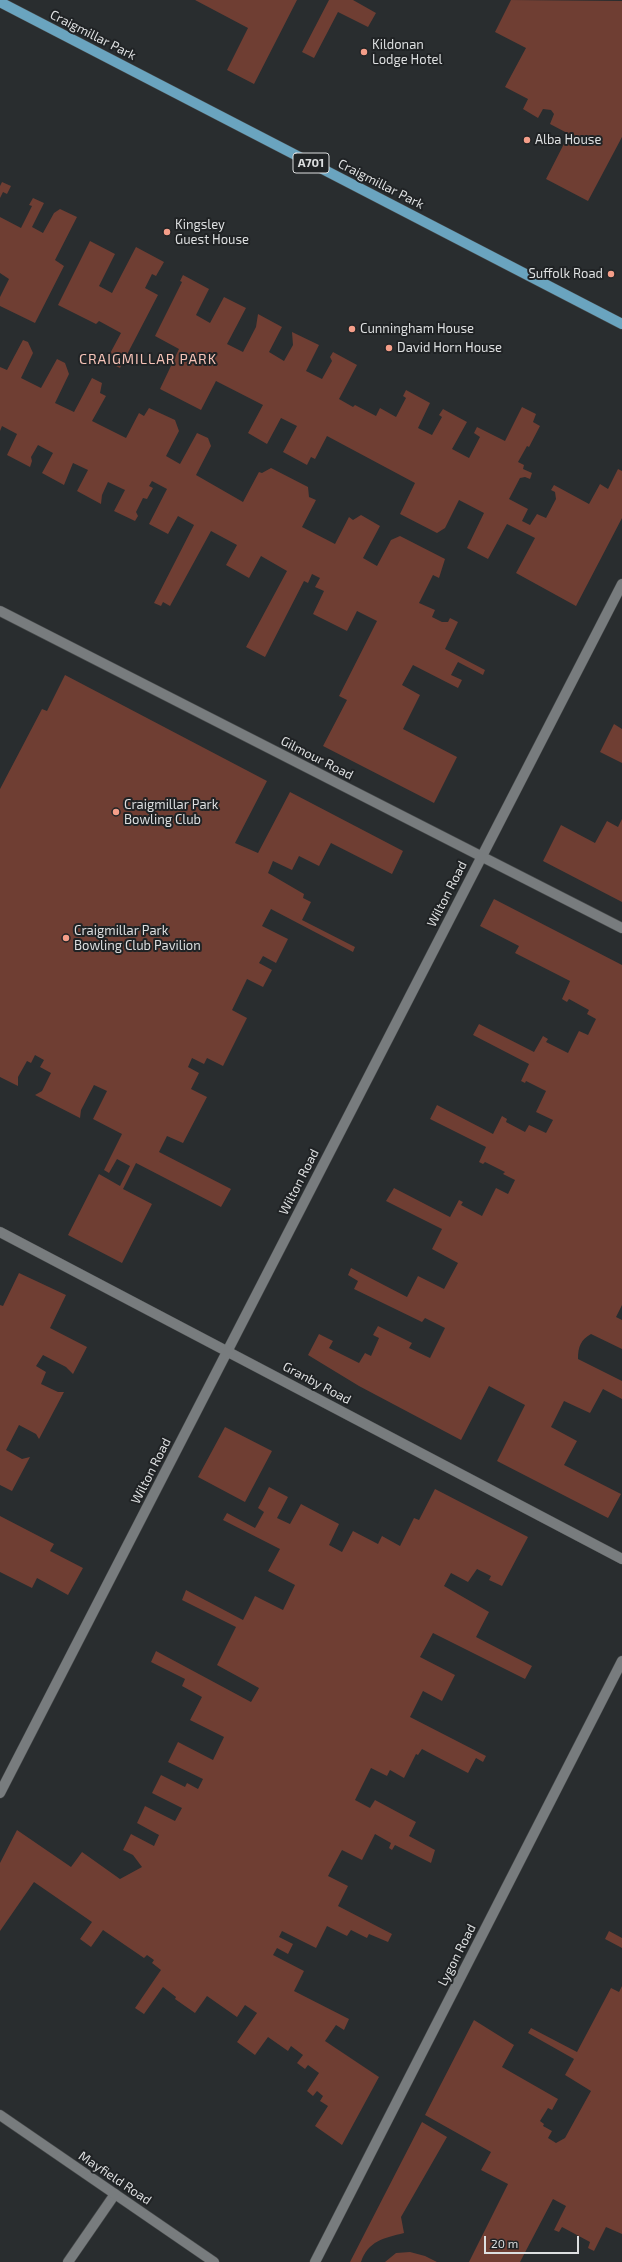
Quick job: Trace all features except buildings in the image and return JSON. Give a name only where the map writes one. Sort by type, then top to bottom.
[{"type":"main road","name":"Craigmillar Park","points":[[0,2],[622,324]]},
{"type":"street","name":"Wilton Road","points":[[0,1793],[622,584]]},
{"type":"street","name":"Gilmour Road","points":[[0,611],[622,928]]},
{"type":"street","name":"Granby Road","points":[[0,1232],[622,1559]]},
{"type":"street","name":"Lygon Road","points":[[314,2262],[622,1660]]},
{"type":"street","name":"Mayfield Road","points":[[0,2115],[214,2262]]},
{"type":"street","points":[[68,2262],[115,2194]]},
{"type":"shaded area","points":[[195,0],[297,0],[254,84],[227,70],[248,28]]},
{"type":"shaded area","points":[[329,0],[353,0],[376,13],[368,27],[338,12],[314,58],[302,52]]},
{"type":"shaded area","points":[[511,0],[622,1],[622,137],[588,201],[546,179],[569,134],[550,124],[554,114],[551,110],[543,109],[538,118],[523,109],[528,99],[505,87],[526,48],[495,32]]},
{"type":"shaded area","points":[[2,182],[11,186],[7,194],[3,192],[0,198],[0,186]]},
{"type":"shaded area","points":[[33,198],[44,203],[32,227],[43,233],[54,213],[60,209],[77,217],[55,260],[64,266],[35,323],[0,306],[0,297],[9,279],[0,273],[0,217],[21,228],[32,206],[29,205]]},
{"type":"shaded area","points":[[90,241],[115,254],[99,286],[112,293],[136,247],[164,262],[156,276],[152,274],[145,288],[158,295],[120,368],[106,361],[121,333],[99,321],[96,324],[58,305]]},
{"type":"shaded area","points":[[183,275],[209,289],[196,315],[210,323],[224,297],[246,308],[227,344],[243,352],[256,327],[258,314],[282,327],[269,352],[284,361],[293,345],[292,332],[319,345],[306,371],[322,379],[332,361],[330,357],[333,352],[357,365],[339,399],[353,407],[355,405],[376,416],[380,408],[396,417],[406,398],[403,396],[406,390],[430,403],[418,428],[432,435],[442,417],[439,415],[443,409],[467,422],[452,449],[469,458],[480,437],[474,433],[477,427],[505,441],[522,407],[536,414],[533,422],[540,426],[529,447],[527,446],[518,462],[524,465],[523,469],[532,473],[530,479],[525,477],[520,478],[509,499],[528,509],[522,521],[530,525],[537,514],[546,518],[556,499],[555,492],[551,490],[554,485],[589,504],[600,484],[608,489],[618,469],[622,471],[622,518],[576,606],[516,573],[535,538],[507,524],[488,559],[467,548],[484,513],[459,500],[445,528],[437,533],[400,514],[415,483],[327,436],[315,459],[311,457],[307,465],[283,452],[297,426],[281,418],[267,444],[248,433],[263,405],[216,381],[201,410],[160,389],[179,349],[155,336],[182,282],[180,281]]},
{"type":"shaded area","points":[[23,340],[28,342],[33,353],[21,378],[41,388],[57,359],[65,363],[69,374],[55,403],[74,412],[92,378],[102,383],[100,393],[106,396],[92,421],[126,438],[139,413],[144,416],[149,408],[175,420],[179,431],[166,456],[180,464],[197,433],[208,438],[211,446],[196,475],[243,502],[259,472],[262,473],[271,468],[308,487],[309,497],[316,500],[302,527],[335,544],[349,517],[353,520],[361,515],[380,526],[363,558],[377,566],[391,540],[400,536],[445,559],[439,578],[433,575],[419,603],[435,610],[432,617],[442,622],[448,622],[450,618],[458,622],[445,649],[485,670],[483,675],[458,662],[451,675],[462,680],[458,688],[413,665],[402,685],[420,695],[403,729],[457,757],[434,803],[323,746],[347,700],[339,696],[377,621],[357,611],[347,631],[313,614],[324,591],[315,587],[320,578],[312,574],[308,583],[304,581],[265,657],[246,647],[287,571],[261,556],[249,578],[226,565],[237,545],[211,531],[170,606],[163,602],[161,606],[154,603],[194,525],[178,516],[168,534],[149,524],[167,489],[152,481],[149,486],[153,488],[147,499],[143,498],[136,512],[138,516],[135,521],[114,511],[125,490],[108,482],[102,495],[101,504],[77,491],[88,470],[73,463],[64,485],[42,473],[53,453],[38,445],[31,457],[32,461],[30,467],[7,455],[17,434],[2,426],[0,431],[0,367],[7,370]]},
{"type":"shaded area","points":[[65,675],[267,781],[235,843],[258,853],[290,792],[403,851],[392,874],[331,843],[319,866],[299,856],[292,870],[273,861],[268,873],[304,894],[303,898],[311,902],[302,920],[355,947],[353,952],[271,909],[262,926],[288,939],[276,963],[263,956],[259,963],[272,970],[263,987],[247,979],[232,1010],[247,1018],[223,1066],[207,1058],[204,1064],[192,1058],[188,1067],[199,1073],[191,1089],[207,1097],[183,1143],[167,1136],[159,1152],[231,1189],[221,1207],[136,1163],[123,1189],[152,1204],[122,1263],[68,1235],[99,1174],[120,1186],[130,1166],[117,1159],[109,1173],[104,1170],[122,1134],[93,1119],[107,1091],[94,1085],[81,1110],[80,1118],[35,1095],[42,1091],[51,1073],[40,1067],[44,1060],[35,1055],[31,1063],[27,1061],[18,1077],[18,1086],[0,1077],[0,789],[42,709],[47,711]]},
{"type":"shaded area","points":[[614,724],[622,729],[622,763],[600,752]]},
{"type":"shaded area","points":[[622,819],[622,902],[543,861],[561,825],[595,843],[607,821],[618,827]]},
{"type":"shaded area","points":[[494,899],[622,965],[622,1305],[616,1317],[622,1320],[622,1349],[591,1334],[581,1344],[578,1359],[622,1381],[622,1399],[603,1389],[590,1413],[564,1401],[551,1427],[577,1441],[564,1465],[621,1494],[608,1518],[497,1461],[525,1405],[489,1386],[461,1440],[359,1386],[308,1355],[319,1334],[333,1341],[329,1348],[359,1363],[365,1353],[371,1356],[379,1338],[373,1335],[378,1326],[412,1343],[409,1348],[430,1358],[445,1328],[425,1318],[422,1322],[354,1289],[358,1281],[348,1275],[351,1268],[407,1297],[418,1276],[444,1289],[458,1263],[432,1249],[442,1229],[386,1201],[394,1188],[450,1217],[459,1200],[463,1202],[461,1205],[482,1216],[496,1188],[508,1194],[515,1180],[503,1174],[505,1172],[485,1162],[483,1164],[479,1162],[486,1147],[430,1119],[437,1105],[493,1134],[502,1116],[507,1119],[506,1122],[525,1132],[529,1125],[546,1133],[553,1120],[536,1112],[546,1091],[526,1081],[525,1083],[521,1081],[529,1064],[473,1035],[479,1024],[534,1052],[543,1036],[548,1039],[546,1042],[568,1053],[579,1031],[588,1035],[596,1019],[587,1014],[589,1010],[569,999],[567,1002],[562,999],[570,981],[515,953],[519,946],[480,926]]},
{"type":"shaded area","points":[[19,1273],[66,1295],[50,1328],[87,1347],[73,1374],[66,1367],[43,1355],[36,1366],[46,1372],[41,1384],[58,1392],[64,1392],[39,1439],[36,1434],[19,1425],[6,1450],[22,1459],[30,1457],[12,1491],[0,1485],[0,1305],[3,1306]]},
{"type":"shaded area","points":[[225,1427],[272,1451],[245,1502],[198,1477]]},
{"type":"shaded area","points":[[269,1487],[288,1497],[277,1518],[290,1524],[301,1504],[339,1524],[329,1545],[342,1552],[353,1531],[378,1544],[382,1536],[400,1546],[414,1518],[419,1520],[435,1489],[528,1537],[502,1586],[489,1580],[491,1576],[477,1569],[468,1582],[451,1573],[444,1586],[489,1612],[476,1637],[532,1666],[525,1679],[433,1633],[420,1657],[455,1675],[442,1701],[423,1691],[410,1717],[486,1756],[483,1762],[476,1758],[468,1773],[422,1749],[418,1755],[416,1754],[404,1778],[390,1770],[387,1776],[371,1768],[355,1800],[370,1808],[375,1800],[416,1822],[409,1836],[435,1850],[431,1863],[395,1845],[392,1850],[389,1848],[391,1843],[375,1834],[362,1860],[342,1850],[328,1876],[348,1886],[338,1906],[392,1934],[388,1942],[369,1934],[367,1938],[351,1930],[347,1936],[327,1926],[316,1948],[282,1931],[279,1937],[293,1944],[288,1954],[277,1948],[273,1955],[304,1971],[294,1991],[349,2019],[344,2030],[336,2025],[325,2041],[379,2077],[342,2145],[315,2126],[328,2106],[320,2101],[323,2096],[317,2091],[313,2096],[307,2091],[319,2073],[308,2065],[305,2069],[297,2063],[303,2055],[291,2046],[288,2051],[268,2037],[255,2055],[237,2042],[257,2013],[245,2005],[237,2017],[207,1996],[195,2013],[175,1999],[176,1997],[163,1987],[144,2014],[135,2008],[161,1970],[152,1963],[154,1960],[147,1955],[144,1958],[103,1930],[91,1947],[80,1939],[92,1922],[34,1882],[0,1931],[0,1863],[17,1830],[71,1867],[82,1852],[120,1879],[142,1867],[133,1855],[123,1850],[131,1834],[154,1846],[159,1835],[137,1823],[145,1806],[175,1821],[182,1808],[152,1793],[161,1775],[185,1787],[187,1783],[198,1789],[203,1779],[168,1762],[178,1742],[213,1760],[224,1737],[190,1720],[202,1697],[182,1686],[185,1679],[151,1662],[156,1651],[251,1702],[259,1688],[217,1665],[236,1627],[182,1600],[186,1590],[243,1620],[255,1596],[283,1610],[295,1585],[268,1571],[280,1549],[223,1520],[227,1513],[255,1528],[264,1512],[258,1508]]},
{"type":"shaded area","points":[[0,1516],[54,1544],[50,1551],[83,1568],[68,1595],[37,1578],[32,1588],[0,1572]]},
{"type":"shaded area","points":[[609,1931],[622,1938],[622,1948],[605,1939]]},
{"type":"shaded area","points":[[622,1986],[622,2234],[606,2227],[594,2251],[588,2248],[590,2242],[562,2227],[559,2232],[554,2230],[566,2206],[553,2199],[520,2262],[469,2262],[508,2184],[481,2170],[491,2152],[425,2115],[474,2020],[514,2045],[502,2067],[558,2099],[552,2110],[548,2108],[540,2121],[544,2124],[543,2126],[552,2131],[548,2138],[556,2143],[565,2138],[591,2091],[565,2075],[574,2059],[528,2033],[531,2028],[577,2052],[611,1988],[619,1992]]},
{"type":"shaded area","points":[[422,2122],[447,2137],[401,2217],[404,2233],[383,2239],[372,2245],[364,2255],[361,2262],[350,2262]]},
{"type":"shaded area","points":[[410,2252],[425,2256],[437,2262],[385,2262],[396,2253]]},
{"type":"place","name":"Kildonan Lodge Hotel","points":[[364,52]]},
{"type":"place","name":"Alba House","points":[[527,140]]},
{"type":"place","name":"Kingsley Guest House","points":[[167,232]]},
{"type":"place","name":"Suffolk Road","points":[[611,274]]},
{"type":"place","name":"Cunningham House","points":[[352,329]]},
{"type":"place","name":"David Horn House","points":[[389,348]]},
{"type":"place","name":"Craigmillar Park Bowling Club","points":[[116,812]]},
{"type":"place","name":"Craigmillar Park Bowling Club Pavilion","points":[[66,938]]},
{"type":"district","name":"CRAIGMILLAR PARK","points":[[148,359]]}]
